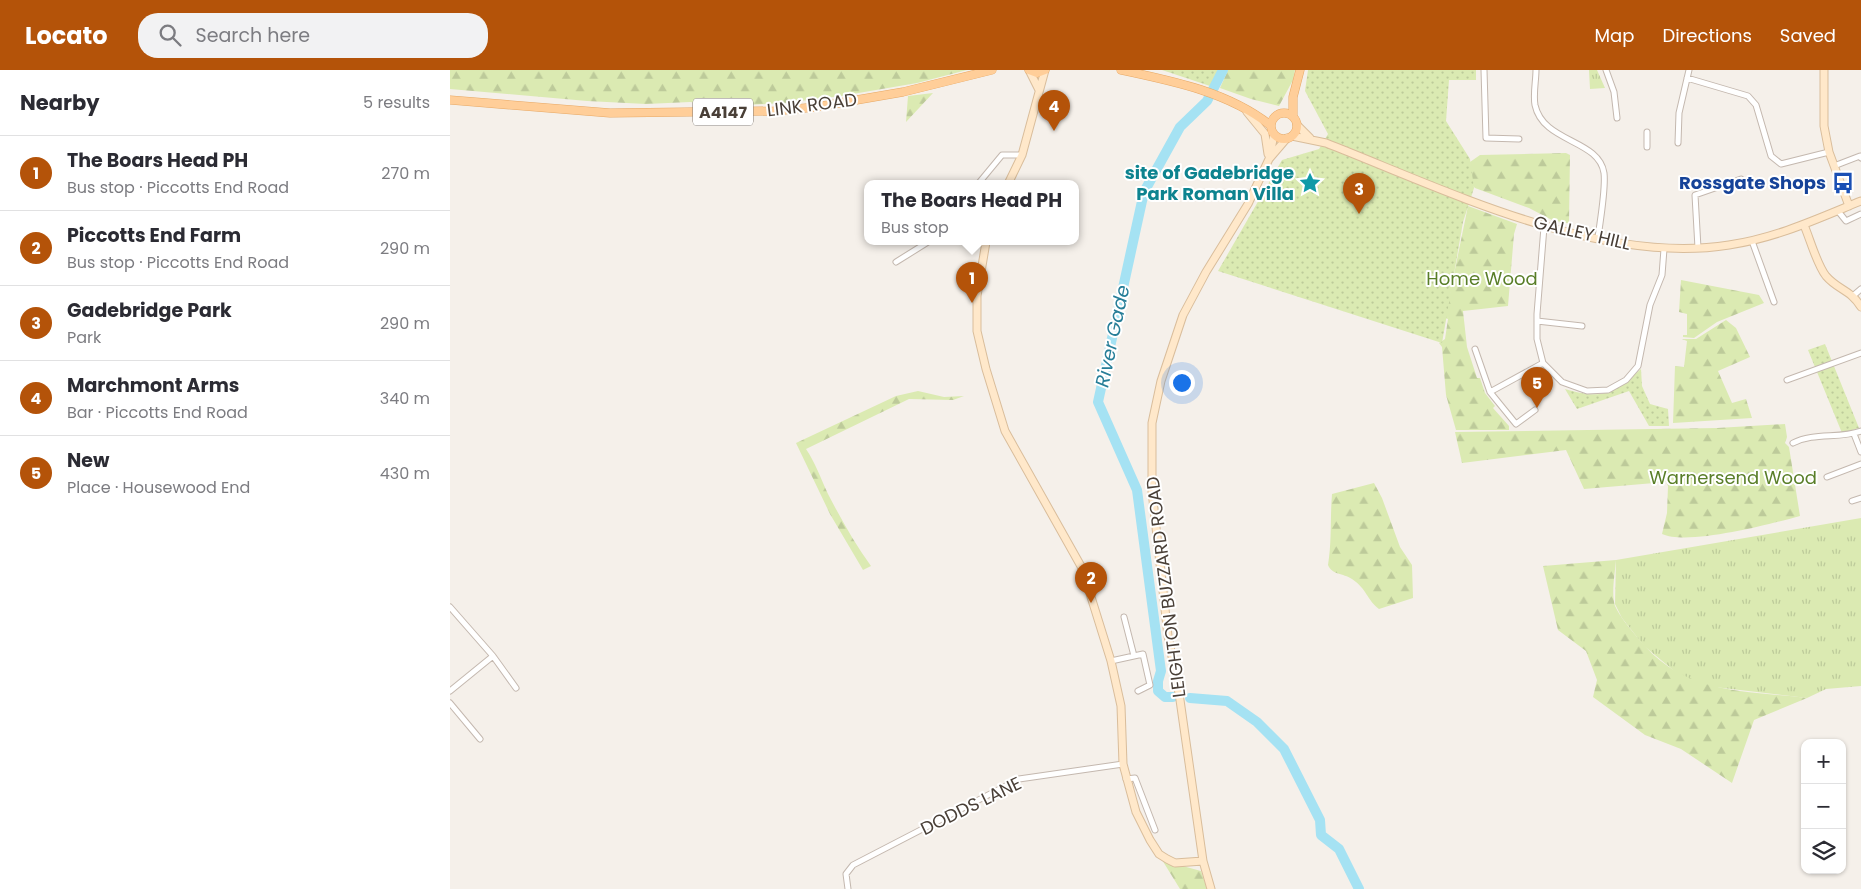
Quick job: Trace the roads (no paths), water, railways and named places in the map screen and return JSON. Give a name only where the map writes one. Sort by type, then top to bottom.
[{"type":"main road","name":"LINK ROAD","points":[[450,100],[610,113],[774,111],[816,107],[903,92],[992,70]]},
{"type":"main road","points":[[1029,70],[1037,73],[1045,70]]},
{"type":"main road","points":[[1121,70],[1160,78],[1224,98],[1252,111],[1270,125],[1274,135],[1289,137],[1297,126],[1293,116],[1293,97],[1300,70]]},
{"type":"main road","points":[[1270,125],[1293,97]]},
{"type":"main road","points":[[1252,111],[1293,116]]},
{"type":"street","points":[[1029,70],[1039,90]]},
{"type":"street","points":[[1010,180],[1022,155],[1045,70]]},
{"type":"street","points":[[1484,70],[1486,138],[1519,139]]},
{"type":"street","points":[[1536,70],[1535,105],[1542,119],[1552,132],[1596,158],[1604,172],[1598,238]]},
{"type":"street","points":[[1606,70],[1614,92],[1617,118]]},
{"type":"street","points":[[1678,143],[1679,113],[1689,70]]},
{"type":"street","points":[[1824,70],[1824,126],[1829,152],[1849,206]]},
{"type":"street","points":[[1687,78],[1748,96],[1756,105],[1771,156],[1781,164],[1829,152]]},
{"type":"street","points":[[1240,105],[1255,120],[1265,134],[1269,159]]},
{"type":"street","name":"GALLEY HILL","points":[[1297,126],[1310,138]]},
{"type":"street","points":[[1647,132],[1647,147]]},
{"type":"street","name":"LEIGHTON BUZZARD ROAD","points":[[1211,889],[1204,861],[1179,693],[1168,636],[1152,491],[1152,423],[1161,381],[1183,315],[1206,272],[1248,204],[1269,159],[1274,135]]},
{"type":"street","name":"GALLEY HILL","points":[[1289,137],[1310,138],[1544,227],[1664,249],[1698,248],[1752,241],[1804,225],[1861,201]]},
{"type":"street","name":"LEIGHTON BUZZARD ROAD","points":[[1269,159],[1289,137]]},
{"type":"street","points":[[981,180],[1002,155],[1022,155]]},
{"type":"street","points":[[1834,166],[1860,156],[1861,158]]},
{"type":"street","points":[[1698,248],[1695,195],[1741,179]]},
{"type":"street","points":[[1838,211],[1846,221],[1861,214]]},
{"type":"street","points":[[1804,225],[1825,275],[1842,289],[1854,295],[1861,307]]},
{"type":"street","points":[[1544,227],[1537,321],[1537,339],[1543,363],[1562,382],[1587,391],[1608,390],[1626,380],[1638,366],[1650,305],[1662,275],[1664,249]]},
{"type":"street","points":[[1752,241],[1774,302]]},
{"type":"street","points":[[896,262],[923,245]]},
{"type":"street","points":[[986,245],[978,296],[977,331],[986,369],[1005,431],[1082,568],[1110,661],[1121,706],[1123,764],[1136,812],[1159,854],[1175,863],[1204,861]]},
{"type":"street","points":[[1854,295],[1861,289]]},
{"type":"street","points":[[1537,321],[1582,326]]},
{"type":"street","points":[[1475,349],[1490,392],[1516,424],[1535,410]]},
{"type":"street","points":[[1787,380],[1861,353]]},
{"type":"street","points":[[1490,392],[1543,363]]},
{"type":"street","points":[[1793,443],[1804,438],[1861,432]]},
{"type":"street","points":[[1854,434],[1861,452]]},
{"type":"street","points":[[1828,478],[1861,464]]},
{"type":"street","points":[[1852,501],[1861,498]]},
{"type":"street","points":[[450,607],[493,656],[516,688]]},
{"type":"street","points":[[1124,617],[1134,656]]},
{"type":"street","points":[[1110,661],[1143,654],[1150,684],[1138,691]]},
{"type":"street","points":[[450,692],[493,656]]},
{"type":"street","points":[[450,703],[480,739]]},
{"type":"street","name":"DODDS LANE","points":[[848,889],[846,874],[854,865],[1020,779],[1123,764]]},
{"type":"street","points":[[1126,779],[1135,778],[1155,830]]},
{"type":"waterway","name":"River Gade","points":[[1173,697],[1165,697],[1158,691],[1161,671],[1137,490],[1098,402],[1144,192],[1180,127],[1207,101],[1223,70]]},
{"type":"waterway","name":"River Gade","points":[[1190,698],[1227,701],[1257,722],[1284,749],[1320,820],[1321,835],[1339,849],[1359,889]]},
{"type":"place","name":"Marchmont Arms","points":[[1054,131]]},
{"type":"place","name":"site of Gadebridge Park Roman Villa","points":[[1310,183]]},
{"type":"place","name":"Rossgate Shops","points":[[1843,183]]},
{"type":"place","name":"Gadebridge Park","points":[[1359,214]]},
{"type":"place","name":"The Boars Head PH","points":[[972,303]]},
{"type":"place","name":"New","points":[[1537,408]]},
{"type":"place","name":"Piccotts End Farm","points":[[1091,603]]},
{"type":"park label","name":"Home Wood","points":[[1482,279]]},
{"type":"park label","name":"Warnersend Wood","points":[[1733,478]]}]
